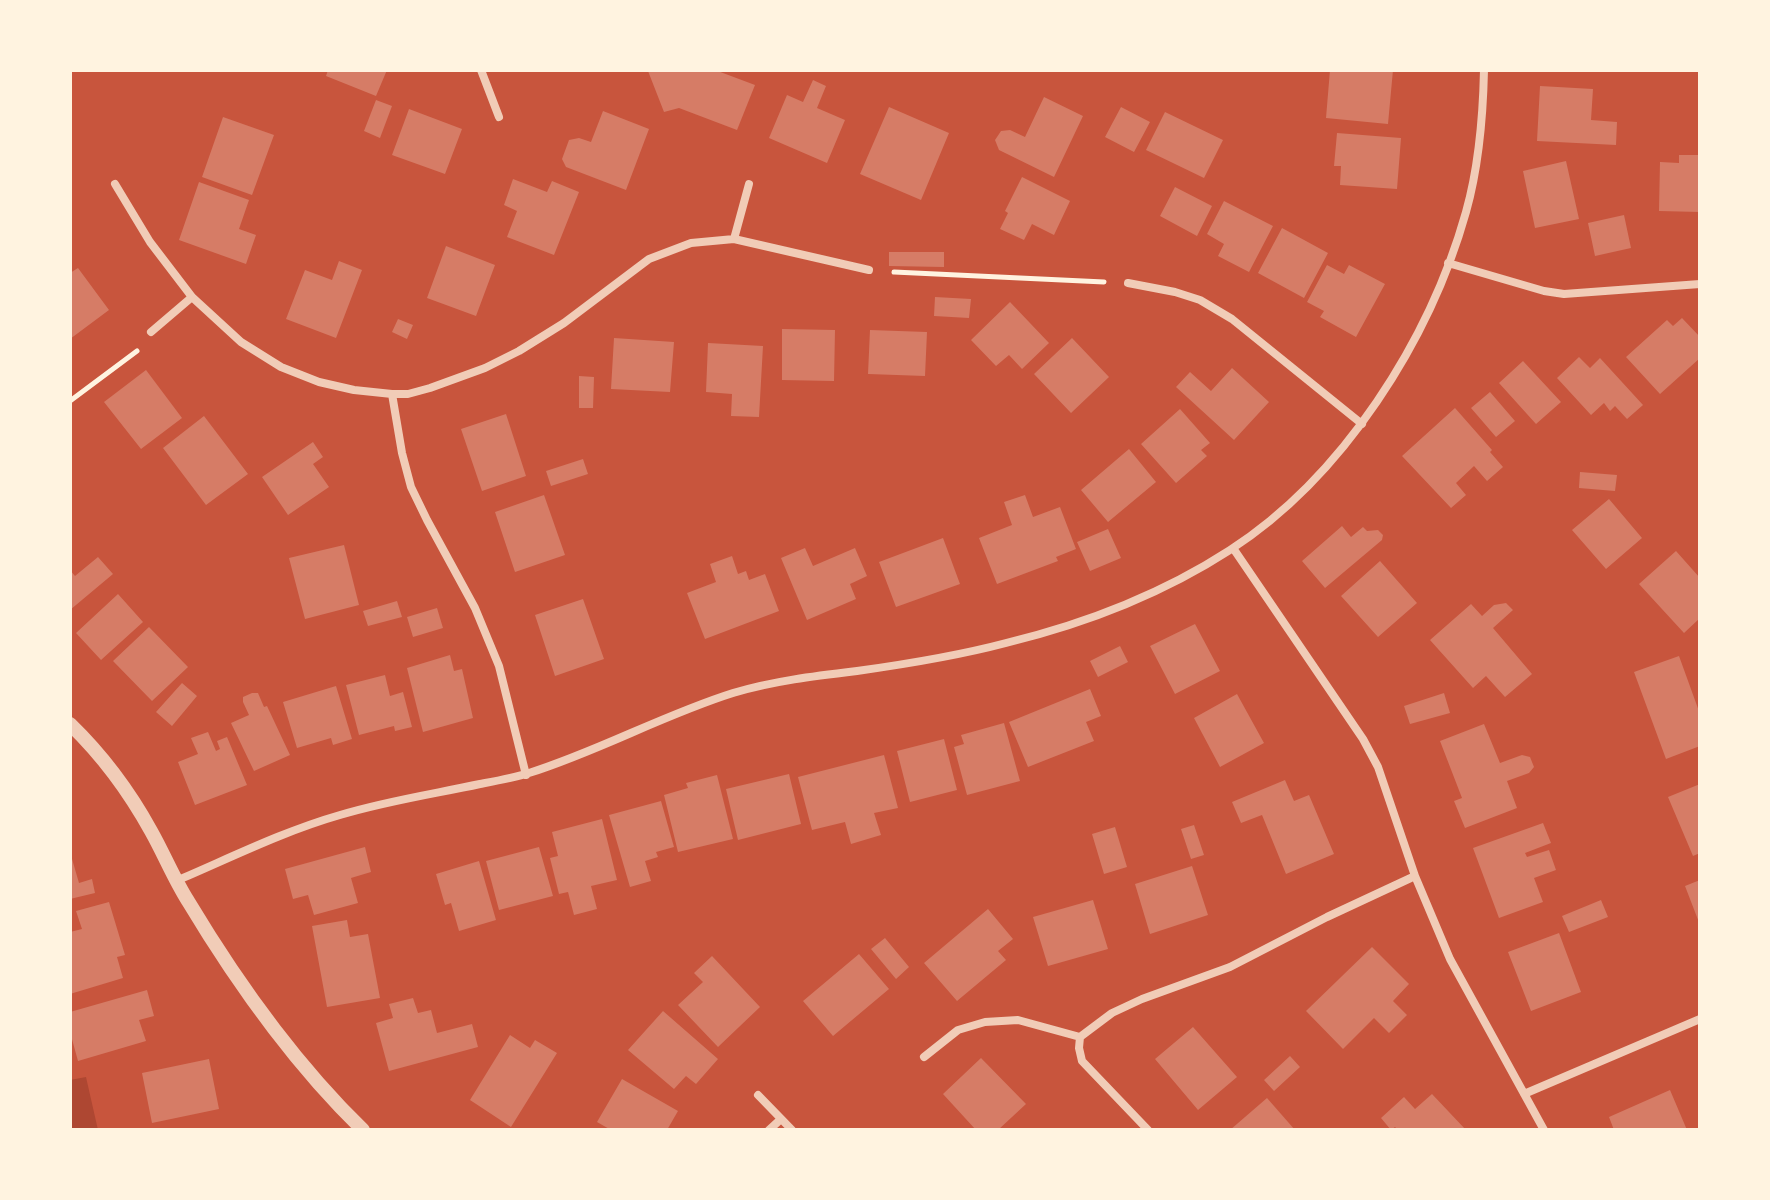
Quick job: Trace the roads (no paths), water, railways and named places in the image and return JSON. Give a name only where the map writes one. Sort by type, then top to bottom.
[{"type":"street","points":[[481,70],[499,117]]},
{"type":"street","points":[[176,881],[343,813],[526,775],[733,693],[785,680],[929,660],[1007,643],[1076,622],[1177,582],[1233,548],[1309,485],[1362,424],[1422,324],[1466,210],[1478,152],[1484,70]]},
{"type":"street","points":[[115,184],[150,242],[192,297],[241,342],[281,367],[319,382],[354,390],[408,394],[485,368],[564,323],[649,259],[691,243],[734,239],[869,270]]},
{"type":"street","points":[[734,239],[749,184]]},
{"type":"street","points":[[1448,263],[1530,288],[1564,294],[1700,284]]},
{"type":"street","points":[[1128,283],[1200,300],[1232,319],[1362,424]]},
{"type":"street","points":[[151,332],[192,297]]},
{"type":"street","points":[[392,394],[411,487],[475,608],[499,666],[526,775]]},
{"type":"street","points":[[1233,548],[1363,739],[1378,767],[1415,876],[1450,959],[1544,1130]]},
{"type":"street","points":[[70,724],[96,749],[122,784],[151,830],[189,903],[243,985],[296,1057],[363,1130]]},
{"type":"street","points":[[1148,1130],[1082,1061],[1080,1037],[1112,1013],[1230,967],[1415,876]]},
{"type":"street","points":[[1524,1094],[1700,1019]]},
{"type":"street","points":[[924,1057],[958,1030],[985,1022],[1018,1020],[1080,1037]]},
{"type":"street","points":[[758,1095],[792,1130]]},
{"type":"street","points":[[769,1130],[781,1119]]}]
